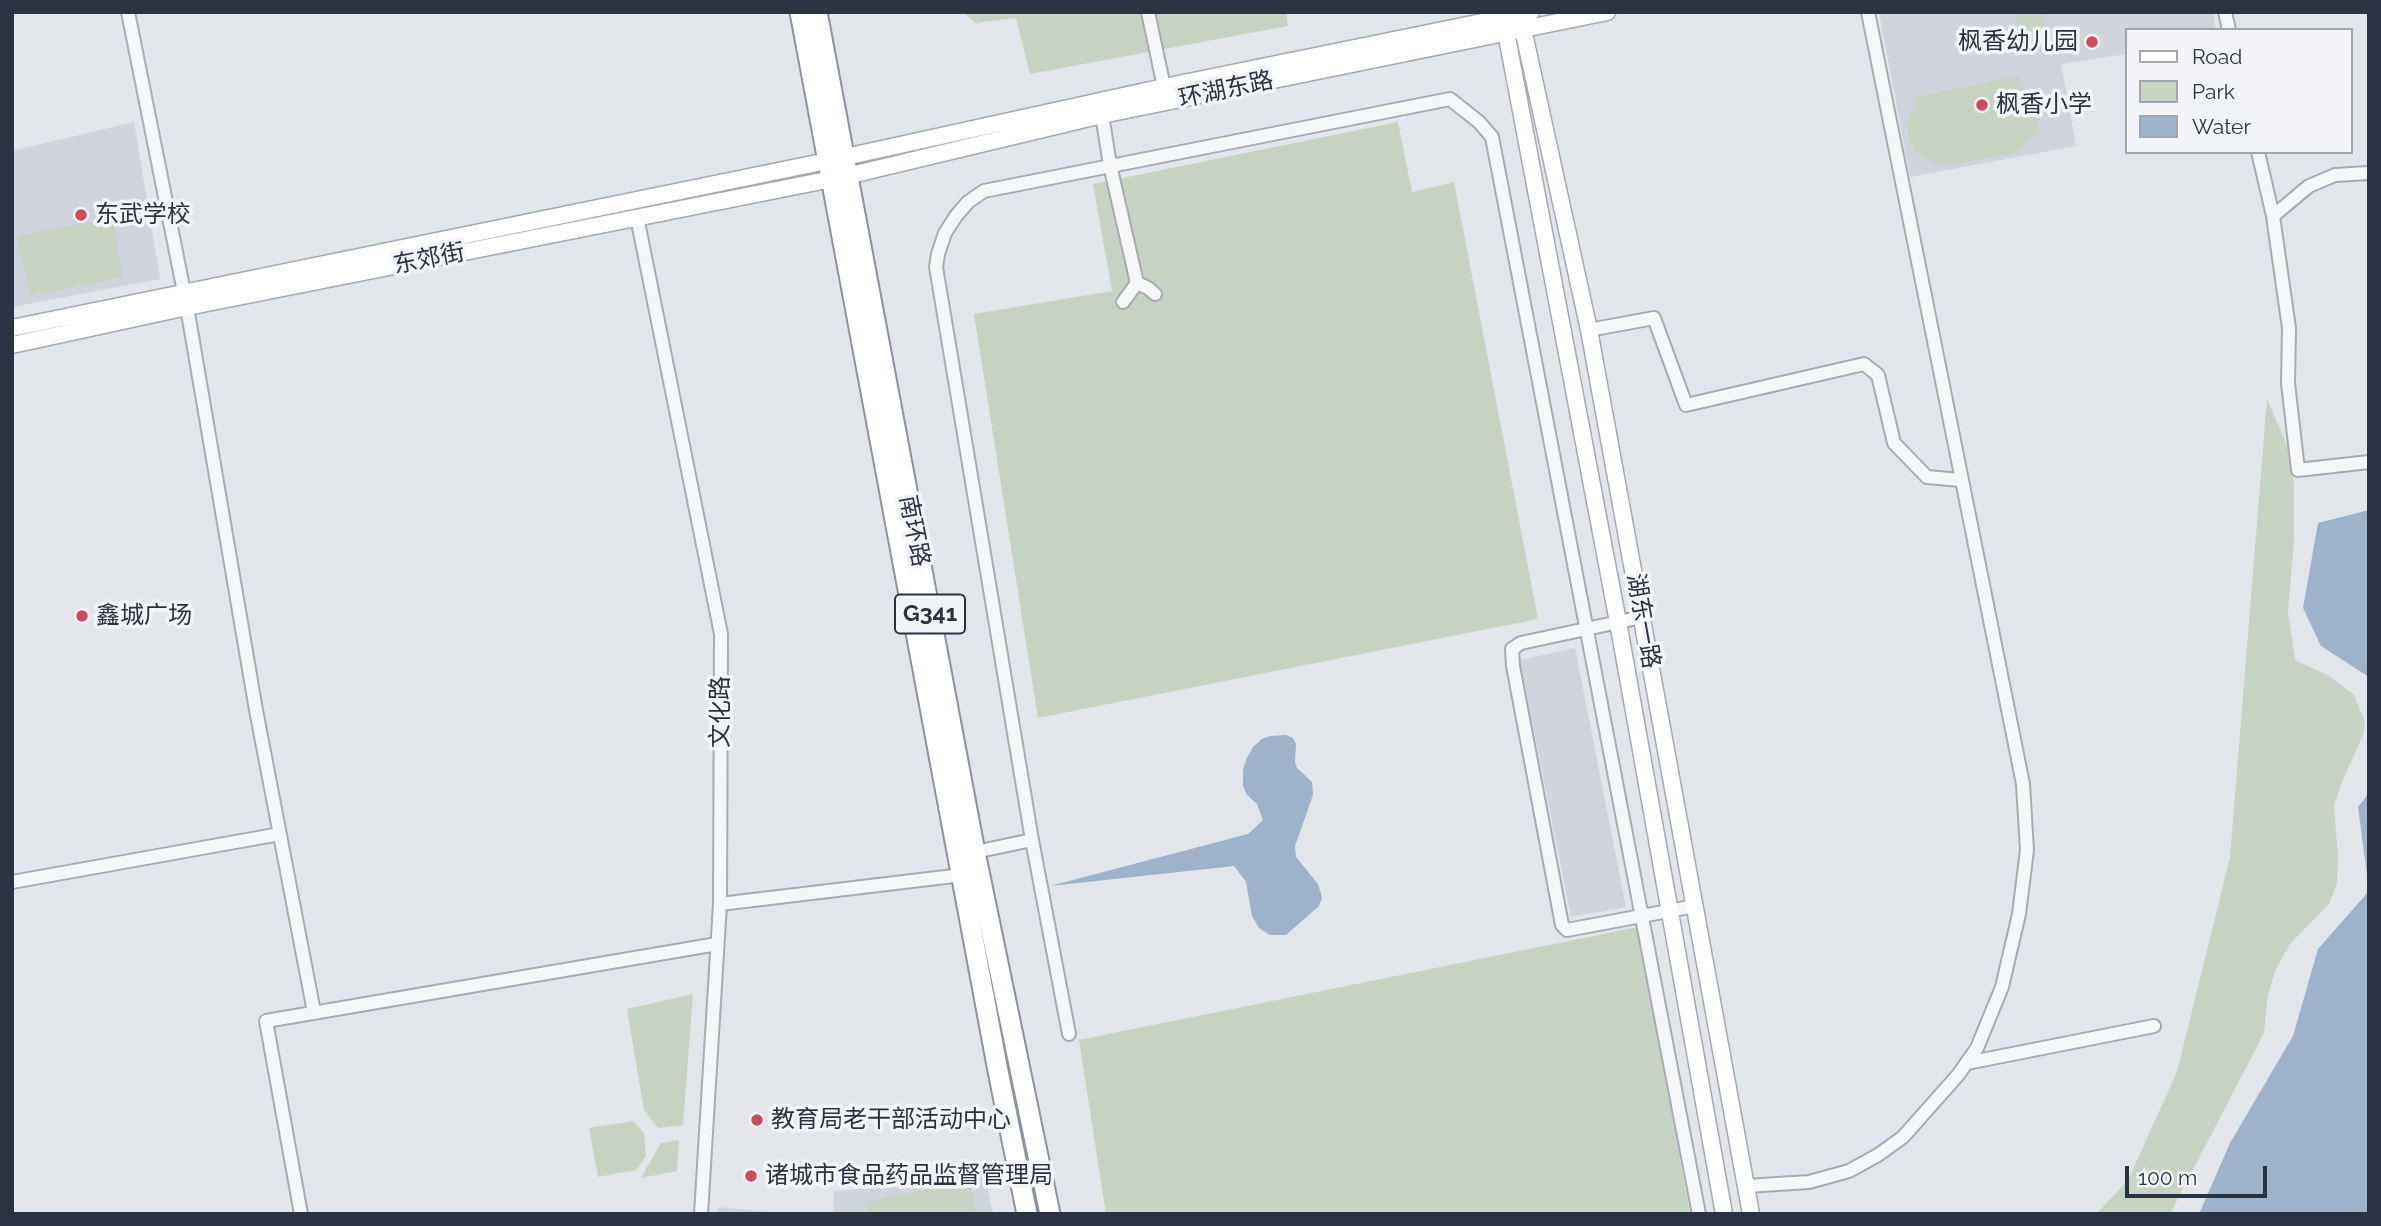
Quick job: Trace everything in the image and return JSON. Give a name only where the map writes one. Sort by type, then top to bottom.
[{"type":"highway","name":"南环路","points":[[800,12],[837,168],[1049,1214]]},
{"type":"highway","name":"南环路","points":[[817,12],[837,168],[962,875],[1027,1214]]},
{"type":"main road","name":"环湖东路","points":[[837,168],[1164,87],[1531,12]]},
{"type":"main road","name":"环湖东路","points":[[837,168],[1607,12]]},
{"type":"main road","name":"湖东一路","points":[[1523,29],[1589,330],[1751,1214]]},
{"type":"main road","name":"湖东一路","points":[[1506,32],[1618,622],[1724,1214]]},
{"type":"main road","name":"东郊街","points":[[12,345],[185,300],[837,168]]},
{"type":"main road","name":"东郊街","points":[[12,328],[185,300],[637,217],[837,168]]},
{"type":"street","points":[[128,12],[185,300],[256,710],[314,1012]]},
{"type":"street","points":[[1148,12],[1164,87]]},
{"type":"street","points":[[1746,1186],[1809,1182],[1849,1171],[1903,1137],[1958,1075],[1989,1020],[2002,986],[2019,914],[2027,850],[2023,784],[1868,12]]},
{"type":"street","points":[[1069,1034],[1032,840],[936,267],[937,254],[945,233],[968,202],[984,191],[1450,99],[1479,122],[1492,137],[1699,1214]]},
{"type":"street","points":[[1102,115],[1110,165],[1137,283],[1123,302]]},
{"type":"street","points":[[2258,154],[2273,216],[2289,328],[2288,383],[2298,470],[2369,462]]},
{"type":"street","points":[[2273,216],[2309,186],[2334,175],[2369,173]]},
{"type":"street","name":"文化路","points":[[637,217],[721,634],[720,904],[701,1214]]},
{"type":"street","points":[[1137,283],[1155,294]]},
{"type":"street","points":[[1589,330],[1654,318],[1686,405],[1864,364],[1878,375],[1894,443],[1927,477],[1961,480]]},
{"type":"street","points":[[1642,617],[1521,643],[1512,649],[1516,679],[1562,925],[1567,930],[1695,906]]},
{"type":"street","points":[[12,882],[280,834]]},
{"type":"street","points":[[975,852],[1032,840]]},
{"type":"street","points":[[720,904],[962,875]]},
{"type":"street","points":[[302,1214],[267,1021],[717,944]]},
{"type":"street","points":[[1966,1063],[2154,1026]]},
{"type":"shaded area","name":"枫香小学","points":[[1879,12],[2213,12],[2216,28],[2126,28],[2126,54],[2061,64],[2076,146],[1910,177]]},
{"type":"shaded area","name":"东武学校","points":[[134,122],[160,279],[12,307],[12,151]]},
{"type":"shaded area","points":[[1575,648],[1626,907],[1571,917],[1520,660]]},
{"type":"shaded area","points":[[983,1168],[993,1214],[717,1214],[718,1207],[779,1213],[833,1212],[834,1191],[876,1188]]},
{"type":"green space","points":[[963,12],[1286,12],[1288,26],[1030,74],[1016,18],[975,23]]},
{"type":"green space","points":[[2015,12],[2042,12],[2049,49],[2023,54]]},
{"type":"green space","points":[[2019,76],[2021,86],[2034,97],[2040,120],[2035,133],[2017,153],[1949,165],[1927,160],[1916,151],[1909,137],[1907,124],[1911,113],[1917,108],[1915,97]]},
{"type":"green space","points":[[1398,122],[1412,192],[1454,182],[1538,619],[1038,718],[974,314],[1112,291],[1093,184]]},
{"type":"green space","points":[[112,218],[123,277],[30,296],[17,236]]},
{"type":"green space","points":[[2267,399],[2289,450],[2294,486],[2294,541],[2288,611],[2295,660],[2329,676],[2354,695],[2365,722],[2362,738],[2334,805],[2337,884],[2329,904],[2290,944],[2276,969],[2268,994],[2264,1033],[2170,1214],[2096,1214],[2128,1180],[2177,1072],[2230,857]]},
{"type":"green space","points":[[1638,927],[1690,1214],[1106,1214],[1079,1040]]},
{"type":"green space","points":[[693,994],[683,1125],[658,1128],[644,1110],[627,1009]]},
{"type":"green space","points":[[633,1121],[644,1133],[646,1156],[636,1170],[598,1177],[589,1128]]},
{"type":"green space","points":[[679,1140],[677,1171],[641,1178],[661,1143]]},
{"type":"green space","points":[[970,1181],[976,1214],[869,1214],[867,1201]]},
{"type":"water","points":[[2369,510],[2369,677],[2321,646],[2303,608],[2318,523]]},
{"type":"water","points":[[1286,735],[1293,738],[1296,744],[1297,768],[1312,782],[1313,795],[1295,846],[1296,857],[1318,884],[1322,898],[1319,906],[1286,935],[1270,935],[1259,928],[1252,916],[1246,882],[1234,866],[1050,886],[1248,834],[1263,820],[1257,804],[1247,795],[1243,786],[1243,769],[1247,758],[1253,747],[1262,739]]},
{"type":"water","points":[[2369,793],[2369,890],[2358,807]]},
{"type":"water","points":[[2369,891],[2369,1214],[2199,1214],[2230,1143],[2293,1036],[2318,949]]},
{"type":"place","name":"枫香幼儿园","points":[[2092,42]]},
{"type":"place","name":"枫香小学","points":[[1982,105]]},
{"type":"place","name":"东武学校","points":[[81,215]]},
{"type":"place","name":"鑫城广场","points":[[82,616]]},
{"type":"place","name":"教育局老干部活动中心","points":[[757,1120]]},
{"type":"place","name":"诸城市食品药品监督管理局","points":[[751,1176]]}]
